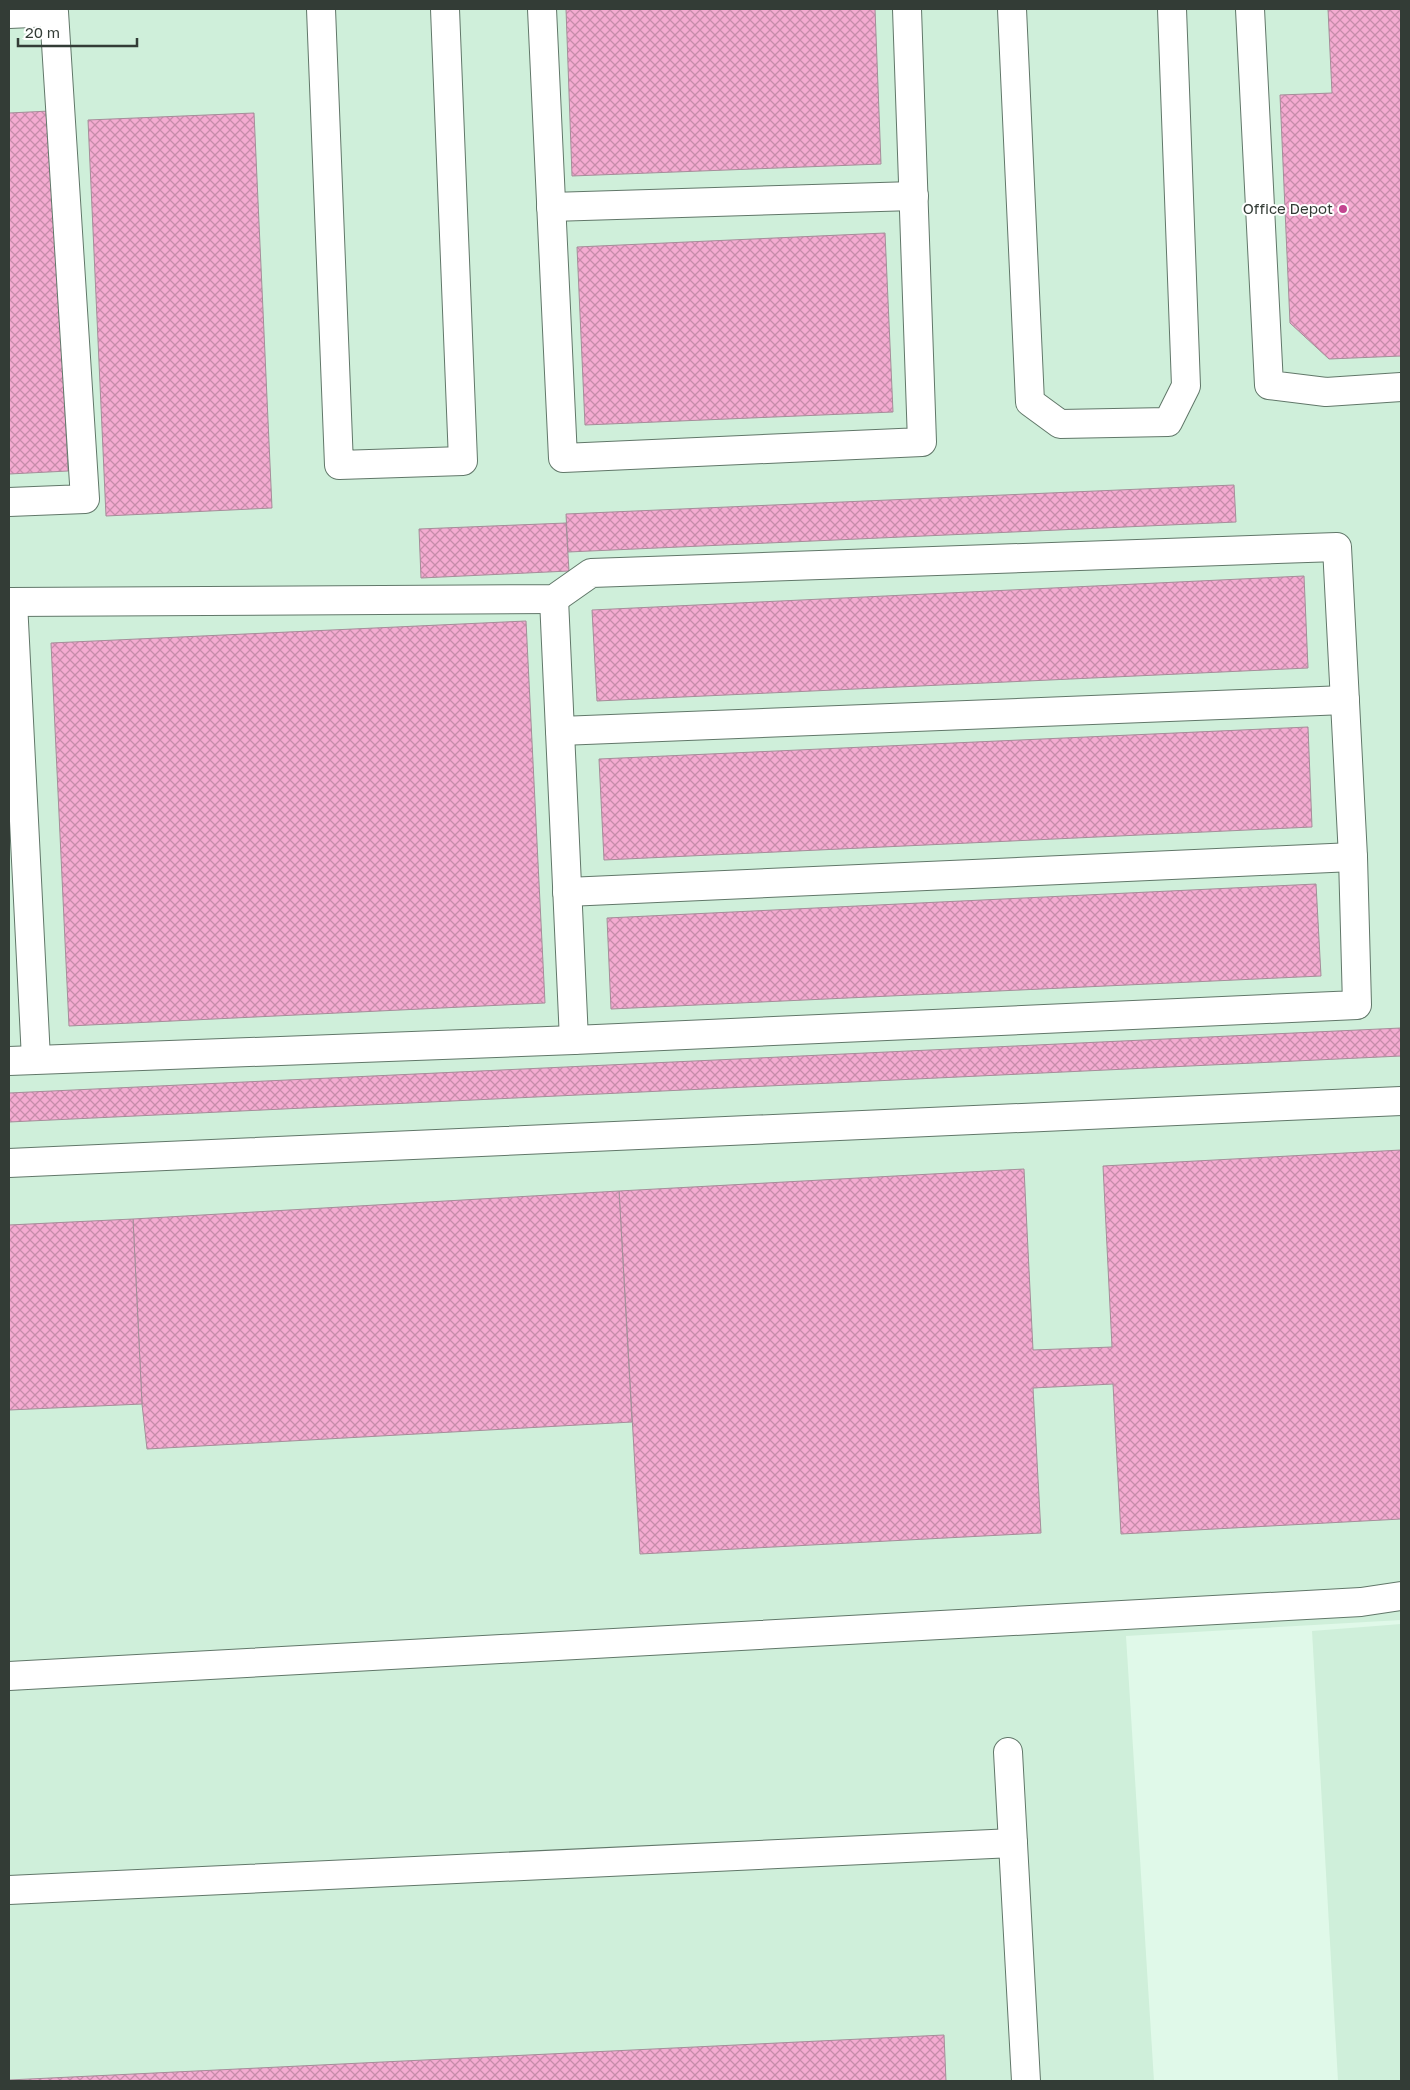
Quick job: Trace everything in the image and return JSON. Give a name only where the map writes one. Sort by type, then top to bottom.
[{"type":"lane","points":[[322,9],[339,465],[463,461],[445,9]]},
{"type":"lane","points":[[542,9],[563,458],[922,442],[907,9]]},
{"type":"lane","points":[[1012,9],[1030,402],[1060,424],[1168,422],[1186,386],[1172,9]]},
{"type":"lane","points":[[1250,9],[1269,385],[1326,392],[1401,387]]},
{"type":"lane","points":[[9,14],[54,12],[85,498],[9,502]]},
{"type":"lane","points":[[551,208],[914,196]]},
{"type":"lane","points":[[9,1061],[36,1060],[574,1040],[1358,1005],[1353,857],[1337,548],[591,573],[554,599],[11,602],[18,898],[36,1060]]},
{"type":"lane","points":[[554,599],[574,1040]]},
{"type":"lane","points":[[560,731],[1345,700]]},
{"type":"lane","points":[[567,892],[1353,857]]},
{"type":"lane","points":[[9,1163],[1401,1101]]},
{"type":"lane","points":[[9,1676],[1351,1602],[1401,1596]]},
{"type":"lane","points":[[1008,1752],[1026,2081]]},
{"type":"lane","points":[[9,1890],[1013,1843]]},
{"type":"shaded area","points":[[9,9],[1401,9],[1401,1620],[1126,1636],[1154,2081],[9,2081]]},
{"type":"shaded area","points":[[1401,1624],[1401,2081],[1338,2081],[1312,1631]]},
{"type":"building","points":[[566,9],[875,9],[881,164],[572,176]]},
{"type":"building","name":"Office Depot","points":[[1328,9],[1401,9],[1401,356],[1329,359],[1290,323],[1280,95],[1332,93]]},
{"type":"building","points":[[50,111],[68,471],[9,474],[9,113]]},
{"type":"building","points":[[254,113],[272,508],[106,516],[88,120]]},
{"type":"building","points":[[885,233],[893,412],[585,425],[577,247]]},
{"type":"building","points":[[1234,485],[1236,522],[568,552],[566,514]]},
{"type":"building","points":[[566,523],[569,571],[421,578],[419,529]]},
{"type":"building","points":[[1304,576],[1308,668],[597,701],[592,610]]},
{"type":"building","points":[[526,621],[545,1003],[69,1026],[51,643]]},
{"type":"building","points":[[1308,727],[1312,827],[604,860],[599,759]]},
{"type":"building","points":[[1316,884],[1321,976],[611,1009],[607,918]]},
{"type":"building","points":[[1401,1028],[1401,1056],[9,1122],[9,1093]]},
{"type":"building","points":[[1401,1150],[1401,1519],[1121,1534],[1113,1384],[1033,1388],[1041,1533],[640,1554],[619,1191],[1024,1169],[1033,1350],[1112,1347],[1103,1166]]},
{"type":"building","points":[[619,1191],[632,1422],[147,1449],[142,1404],[133,1219]]},
{"type":"building","points":[[133,1219],[142,1404],[9,1410],[9,1225]]},
{"type":"building","points":[[944,2035],[946,2081],[9,2081],[9,2080]]},
{"type":"place","name":"Office Depot","points":[[1343,209]]}]
